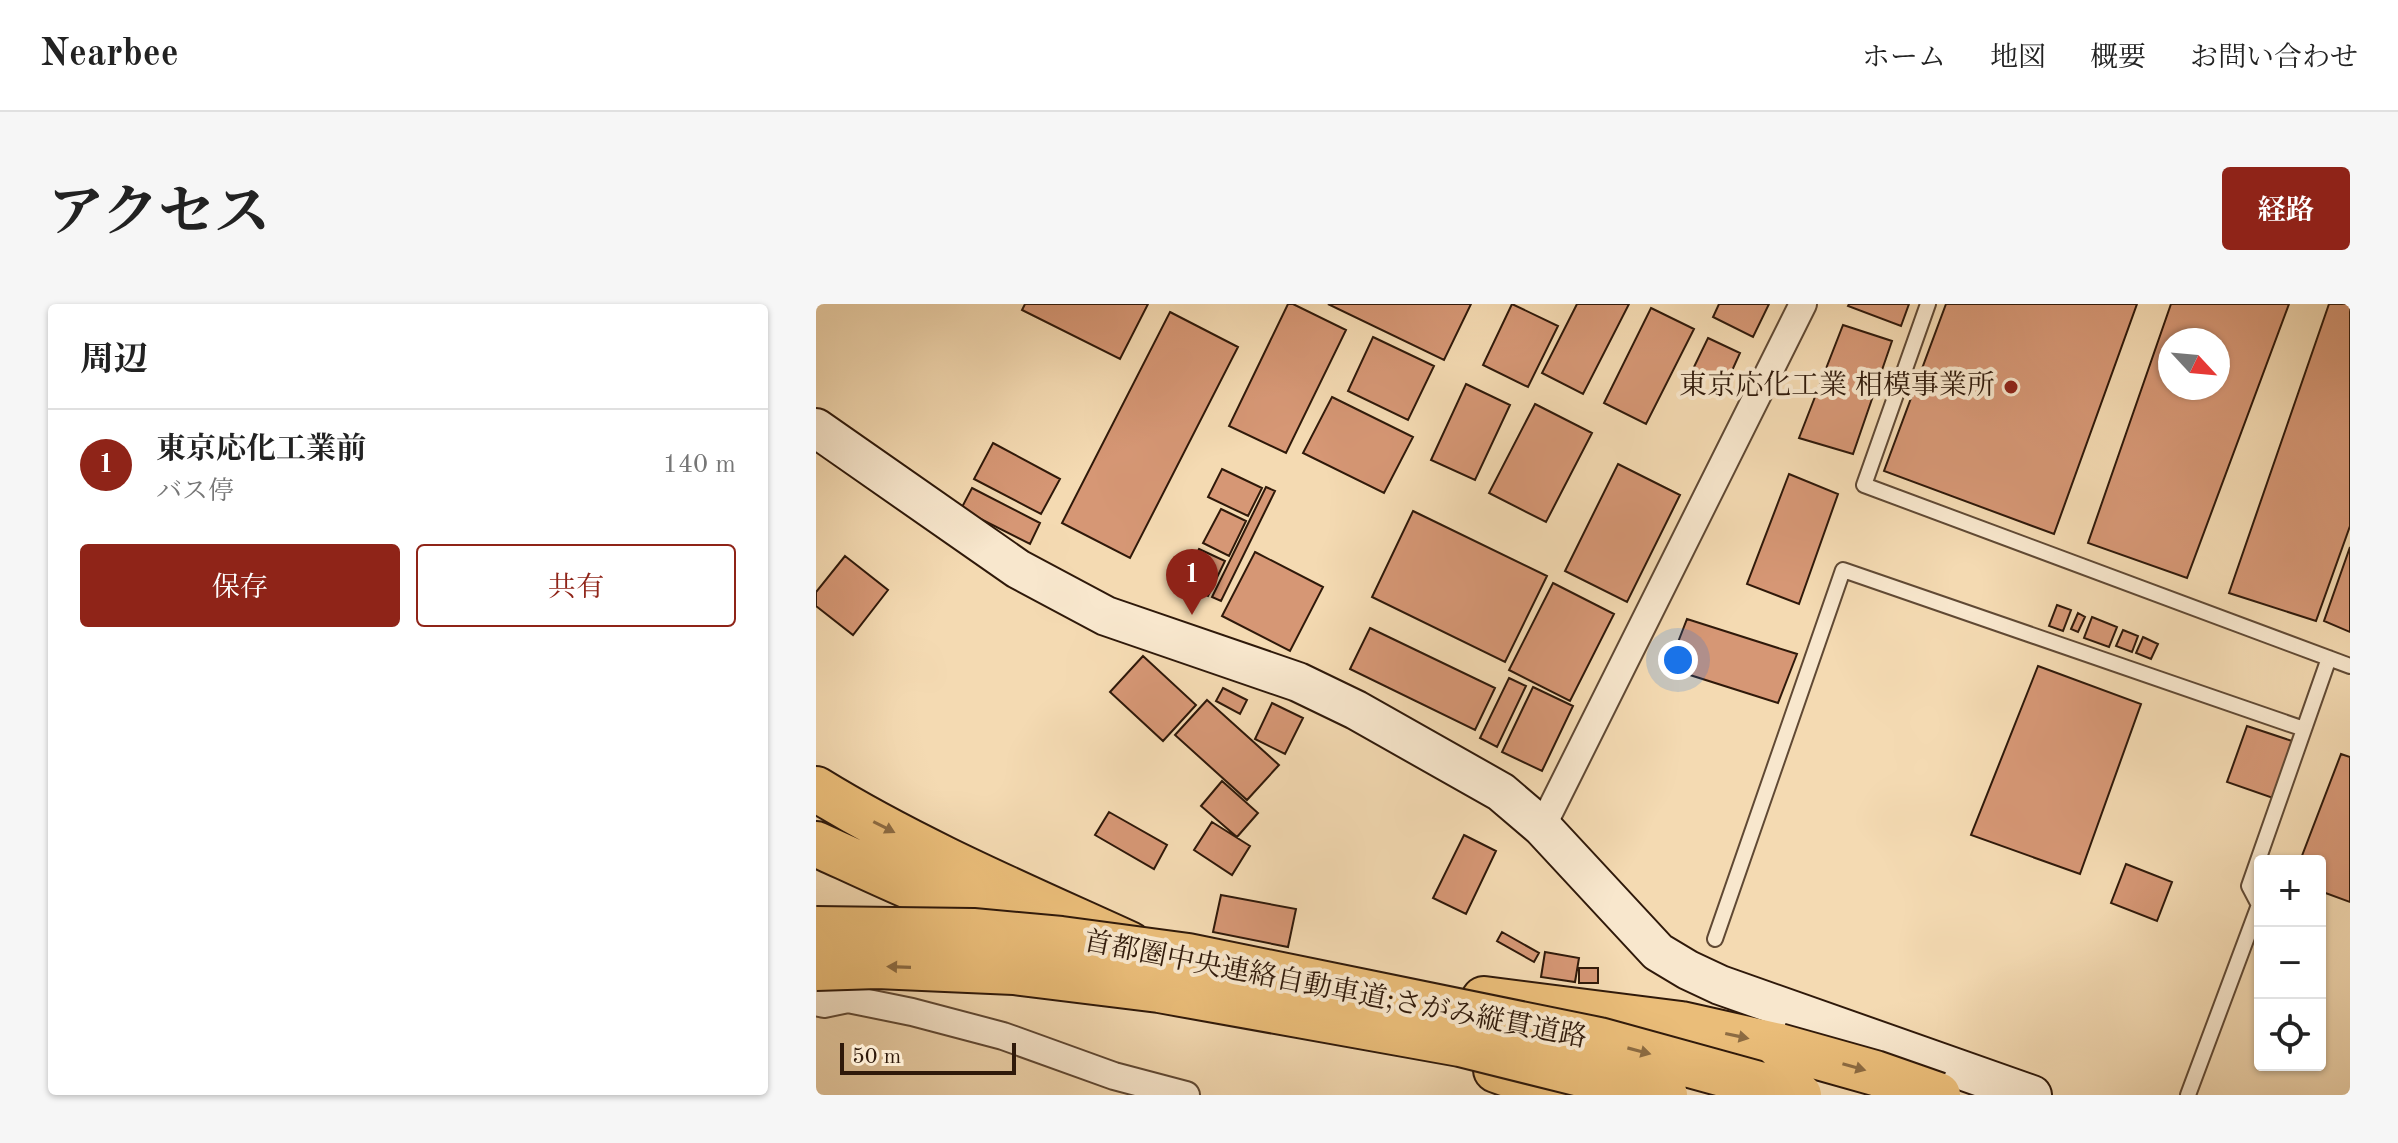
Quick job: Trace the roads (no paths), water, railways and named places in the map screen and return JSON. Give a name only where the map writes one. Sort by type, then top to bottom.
[{"type":"highway","points":[[816,789],[851,811],[975,874],[1142,950]]},
{"type":"highway","points":[[816,844],[895,880],[1005,923],[1065,940],[1298,976],[1681,1024],[1779,1046],[1875,1073],[1938,1095]]},
{"type":"highway","points":[[816,867],[1027,959]]},
{"type":"highway","points":[[816,913],[1284,1010],[1513,1075],[1566,1095]]},
{"type":"highway","name":"首都圏中央連絡自動車道;さがみ縦貫道路","points":[[816,929],[973,931],[1188,956],[1599,1040],[1799,1095]]},
{"type":"highway","name":"首都圏中央連絡自動車道;さがみ縦貫道路","points":[[818,997],[877,966],[1014,972],[1159,990],[1460,1044],[1665,1095]]},
{"type":"street","points":[[1542,827],[1803,304]]},
{"type":"street","points":[[816,428],[1018,569],[1106,616],[1298,682],[1356,710],[1501,792],[1542,827],[1658,952],[1688,970],[1720,985],[2032,1095]]},
{"type":"street","points":[[818,997],[848,999],[912,1012],[1003,1036],[1114,1076],[1186,1095]]},
{"type":"street","points":[[1792,1095],[1821,1019]]},
{"type":"lane","points":[[1928,304],[1864,485],[2350,666]]},
{"type":"lane","points":[[1715,939],[1843,570],[2304,729]]},
{"type":"lane","points":[[2188,1095],[2259,905],[2249,886],[2329,658]]},
{"type":"place","name":"東京応化工業 相模事業所","points":[[2011,387]]},
{"type":"place","name":"東京応化工業前","points":[[1192,615]]}]
